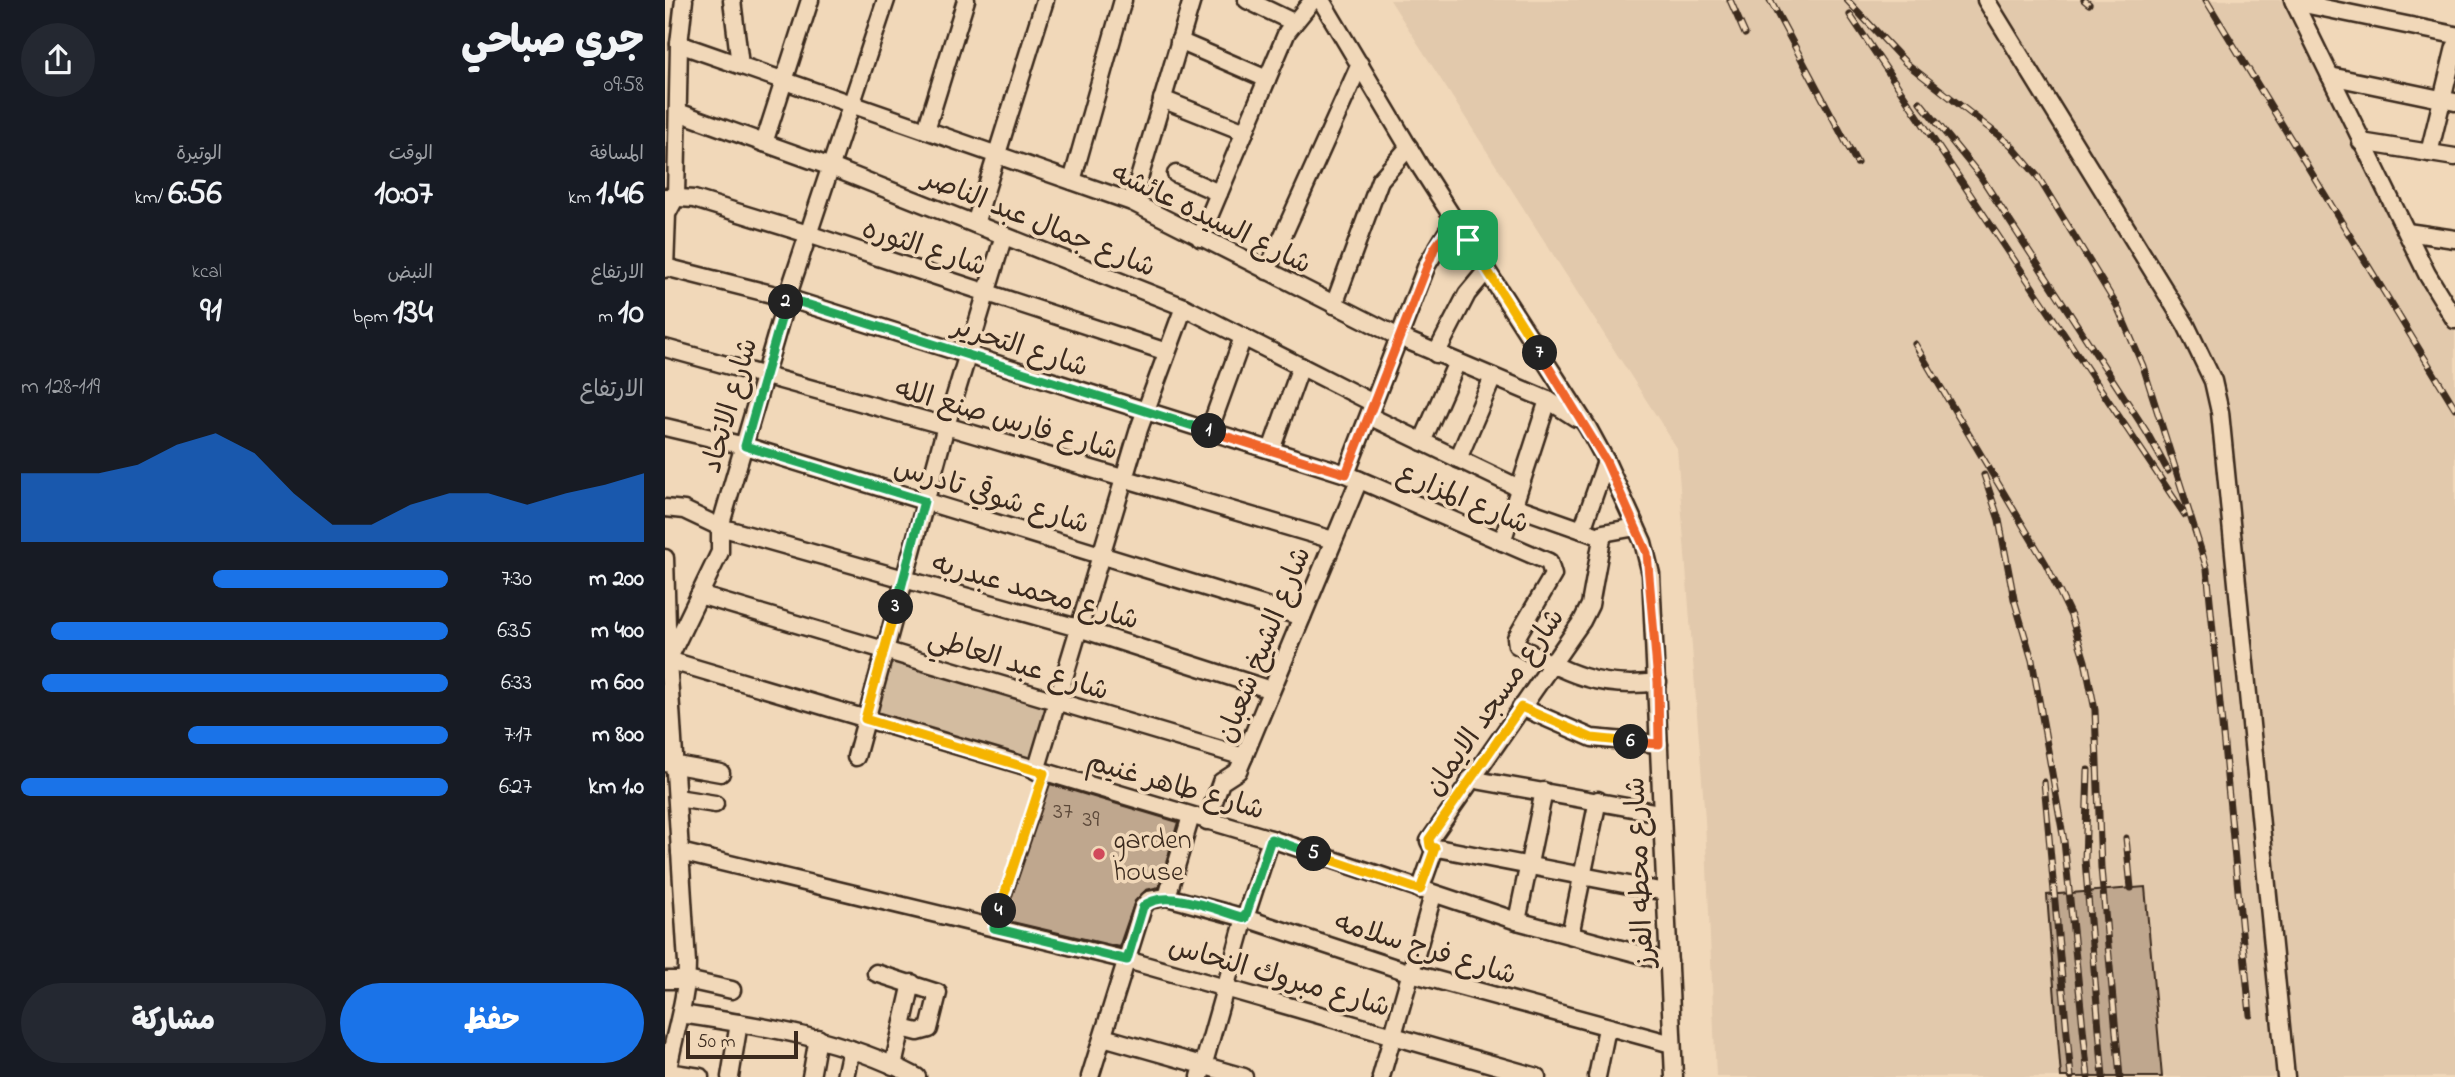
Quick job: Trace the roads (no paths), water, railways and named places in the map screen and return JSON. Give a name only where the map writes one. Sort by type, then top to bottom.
[{"type":"street","points":[[665,268],[667,214],[671,197],[671,133],[678,112],[675,36],[684,0]]},
{"type":"street","points":[[732,0],[740,65]]},
{"type":"street","points":[[764,143],[810,0]]},
{"type":"street","name":"شارع الاتحاد","points":[[668,660],[720,552],[720,527],[763,377],[886,0]]},
{"type":"street","points":[[926,130],[967,0]]},
{"type":"street","points":[[975,224],[1045,0]]},
{"type":"street","points":[[1072,181],[1123,0]]},
{"type":"street","points":[[1132,202],[1192,0]]},
{"type":"street","points":[[1247,0],[1293,22]]},
{"type":"street","points":[[1199,237],[1293,22],[1313,0]]},
{"type":"street","name":"شارع محطه الفرز","points":[[1321,0],[1409,147],[1588,428],[1606,461],[1647,553],[1651,574],[1658,682],[1660,813],[1674,1077]]},
{"type":"street","points":[[1986,0],[2191,334],[2213,381],[2220,412],[2247,662],[2286,1077]]},
{"type":"street","points":[[2294,1],[2329,5],[2455,35]]},
{"type":"street","points":[[2294,1],[2361,142],[2407,232],[2450,306],[2455,320]]},
{"type":"street","name":"شارع السيده عائشه","points":[[675,36],[740,65],[1132,202],[1399,337],[1548,400],[1566,410],[1588,428]]},
{"type":"street","points":[[1179,41],[1267,79]]},
{"type":"street","points":[[2428,153],[2449,101],[2455,47]]},
{"type":"street","points":[[1267,271],[1360,64]]},
{"type":"street","points":[[2330,76],[2449,101]]},
{"type":"street","points":[[1162,99],[1245,132]]},
{"type":"street","name":"شارع جمال عبد الناصر","points":[[678,112],[831,167],[1184,307],[1301,366],[1423,442],[1519,488]]},
{"type":"street","points":[[2361,142],[2455,158]]},
{"type":"street","points":[[1334,305],[1380,180],[1409,147]]},
{"type":"street","points":[[1177,174],[1219,193]]},
{"type":"street","name":"شارع الثوره","points":[[671,197],[694,199],[808,234],[1167,352]]},
{"type":"street","name":"شارع الشيخ شعبان","points":[[1207,821],[1221,782],[1238,771],[1272,690],[1333,540],[1371,410],[1399,337],[1427,265],[1455,219]]},
{"type":"street","points":[[2407,232],[2455,239]]},
{"type":"street","points":[[856,757],[924,501],[1004,235]]},
{"type":"street","name":"شارع التحرير","points":[[665,268],[787,298],[1352,477]]},
{"type":"street","points":[[1436,354],[1467,294],[1487,270]]},
{"type":"street","points":[[1040,772],[1055,701],[1145,412],[1184,307]]},
{"type":"street","points":[[1209,431],[1243,337]]},
{"type":"street","name":"شارع فارس صنع الله","points":[[665,348],[946,426],[1333,540]]},
{"type":"street","points":[[1423,442],[1457,362]]},
{"type":"street","points":[[1271,450],[1301,366]]},
{"type":"street","points":[[1458,459],[1493,377]]},
{"type":"street","points":[[1502,542],[1548,400]]},
{"type":"street","name":"شارع شوقي تادرس","points":[[665,427],[745,446],[1302,617]]},
{"type":"street","points":[[1582,530],[1606,461]]},
{"type":"street","name":"شارع المزارع","points":[[1352,477],[1549,562],[1553,575],[1515,641],[1517,645],[1551,664]]},
{"type":"street","points":[[1514,506],[1602,537],[1607,530],[1636,527]]},
{"type":"street","name":"شارع محمد عبدربه","points":[[665,508],[684,510],[720,527],[1078,628],[1272,690]]},
{"type":"street","name":"شارع مسجد الايمان","points":[[1433,847],[1429,839],[1582,621],[1590,605],[1602,537]]},
{"type":"street","points":[[665,558],[670,763],[687,981],[671,1041],[667,1074],[700,1077]]},
{"type":"street","name":"شارع عبد العاطي","points":[[699,595],[1244,757]]},
{"type":"street","name":"شارع طاهر غنيم","points":[[668,660],[1271,839],[1517,921],[1668,962]]},
{"type":"street","points":[[1551,664],[1597,682],[1622,685],[1658,682]]},
{"type":"street","points":[[1521,707],[1592,738],[1659,744]]},
{"type":"street","points":[[670,763],[721,773]]},
{"type":"street","points":[[1470,779],[1660,813]]},
{"type":"street","points":[[1517,921],[1544,791]]},
{"type":"street","points":[[1570,935],[1598,800]]},
{"type":"street","points":[[673,803],[715,804]]},
{"type":"street","points":[[1090,1077],[1143,907],[1149,900],[1167,897],[1191,816]]},
{"type":"street","points":[[1202,1071],[1245,918],[1271,839]]},
{"type":"street","points":[[1381,1077],[1411,972],[1433,847],[1665,892]]},
{"type":"street","name":"شارع مبروك النحاس","points":[[675,848],[1127,960],[1394,1034],[1537,1077]]},
{"type":"street","name":"شارع فرج سلامه","points":[[1167,897],[1245,918],[1411,972],[1672,1044]]},
{"type":"street","points":[[876,973],[937,991],[933,1012],[925,1031],[902,1027]]},
{"type":"street","points":[[665,980],[687,981],[732,990]]},
{"type":"street","points":[[888,1068],[902,1027],[912,983]]},
{"type":"street","points":[[907,1004],[933,1012]]},
{"type":"street","points":[[675,1023],[739,1023],[818,1038],[851,1049],[888,1068],[917,1077]]},
{"type":"street","points":[[730,1077],[739,1023]]},
{"type":"street","points":[[1597,1077],[1607,1028]]},
{"type":"street","points":[[1103,1037],[1202,1071],[1244,1077]]},
{"type":"street","points":[[811,1077],[818,1038]]},
{"type":"street","points":[[845,1077],[851,1049]]},
{"type":"railway","points":[[1730,0],[1745,34]]},
{"type":"railway","points":[[1770,0],[1857,163]]},
{"type":"railway","points":[[1847,0],[1906,63],[2011,145],[2038,177],[2117,306],[2143,366],[2207,569],[2250,1015]]},
{"type":"railway","points":[[2084,0],[2089,4]]},
{"type":"railway","points":[[2206,0],[2455,408]]},
{"type":"railway","points":[[1850,15],[2185,515]]},
{"type":"railway","points":[[1920,102],[1981,177],[2146,431],[2168,471]]},
{"type":"railway","points":[[1915,344],[2046,564],[2071,616],[2085,661],[2095,710],[2101,868],[2120,1077]]},
{"type":"railway","points":[[1984,475],[1999,520],[2014,599],[2032,660],[2064,841],[2088,1077]]},
{"type":"railway","points":[[2088,770],[2085,860],[2103,1077]]},
{"type":"railway","points":[[2044,782],[2071,1077]]},
{"type":"railway","points":[[2126,838],[2131,888]]},
{"type":"place","name":"garden house","points":[[1099,854]]}]
